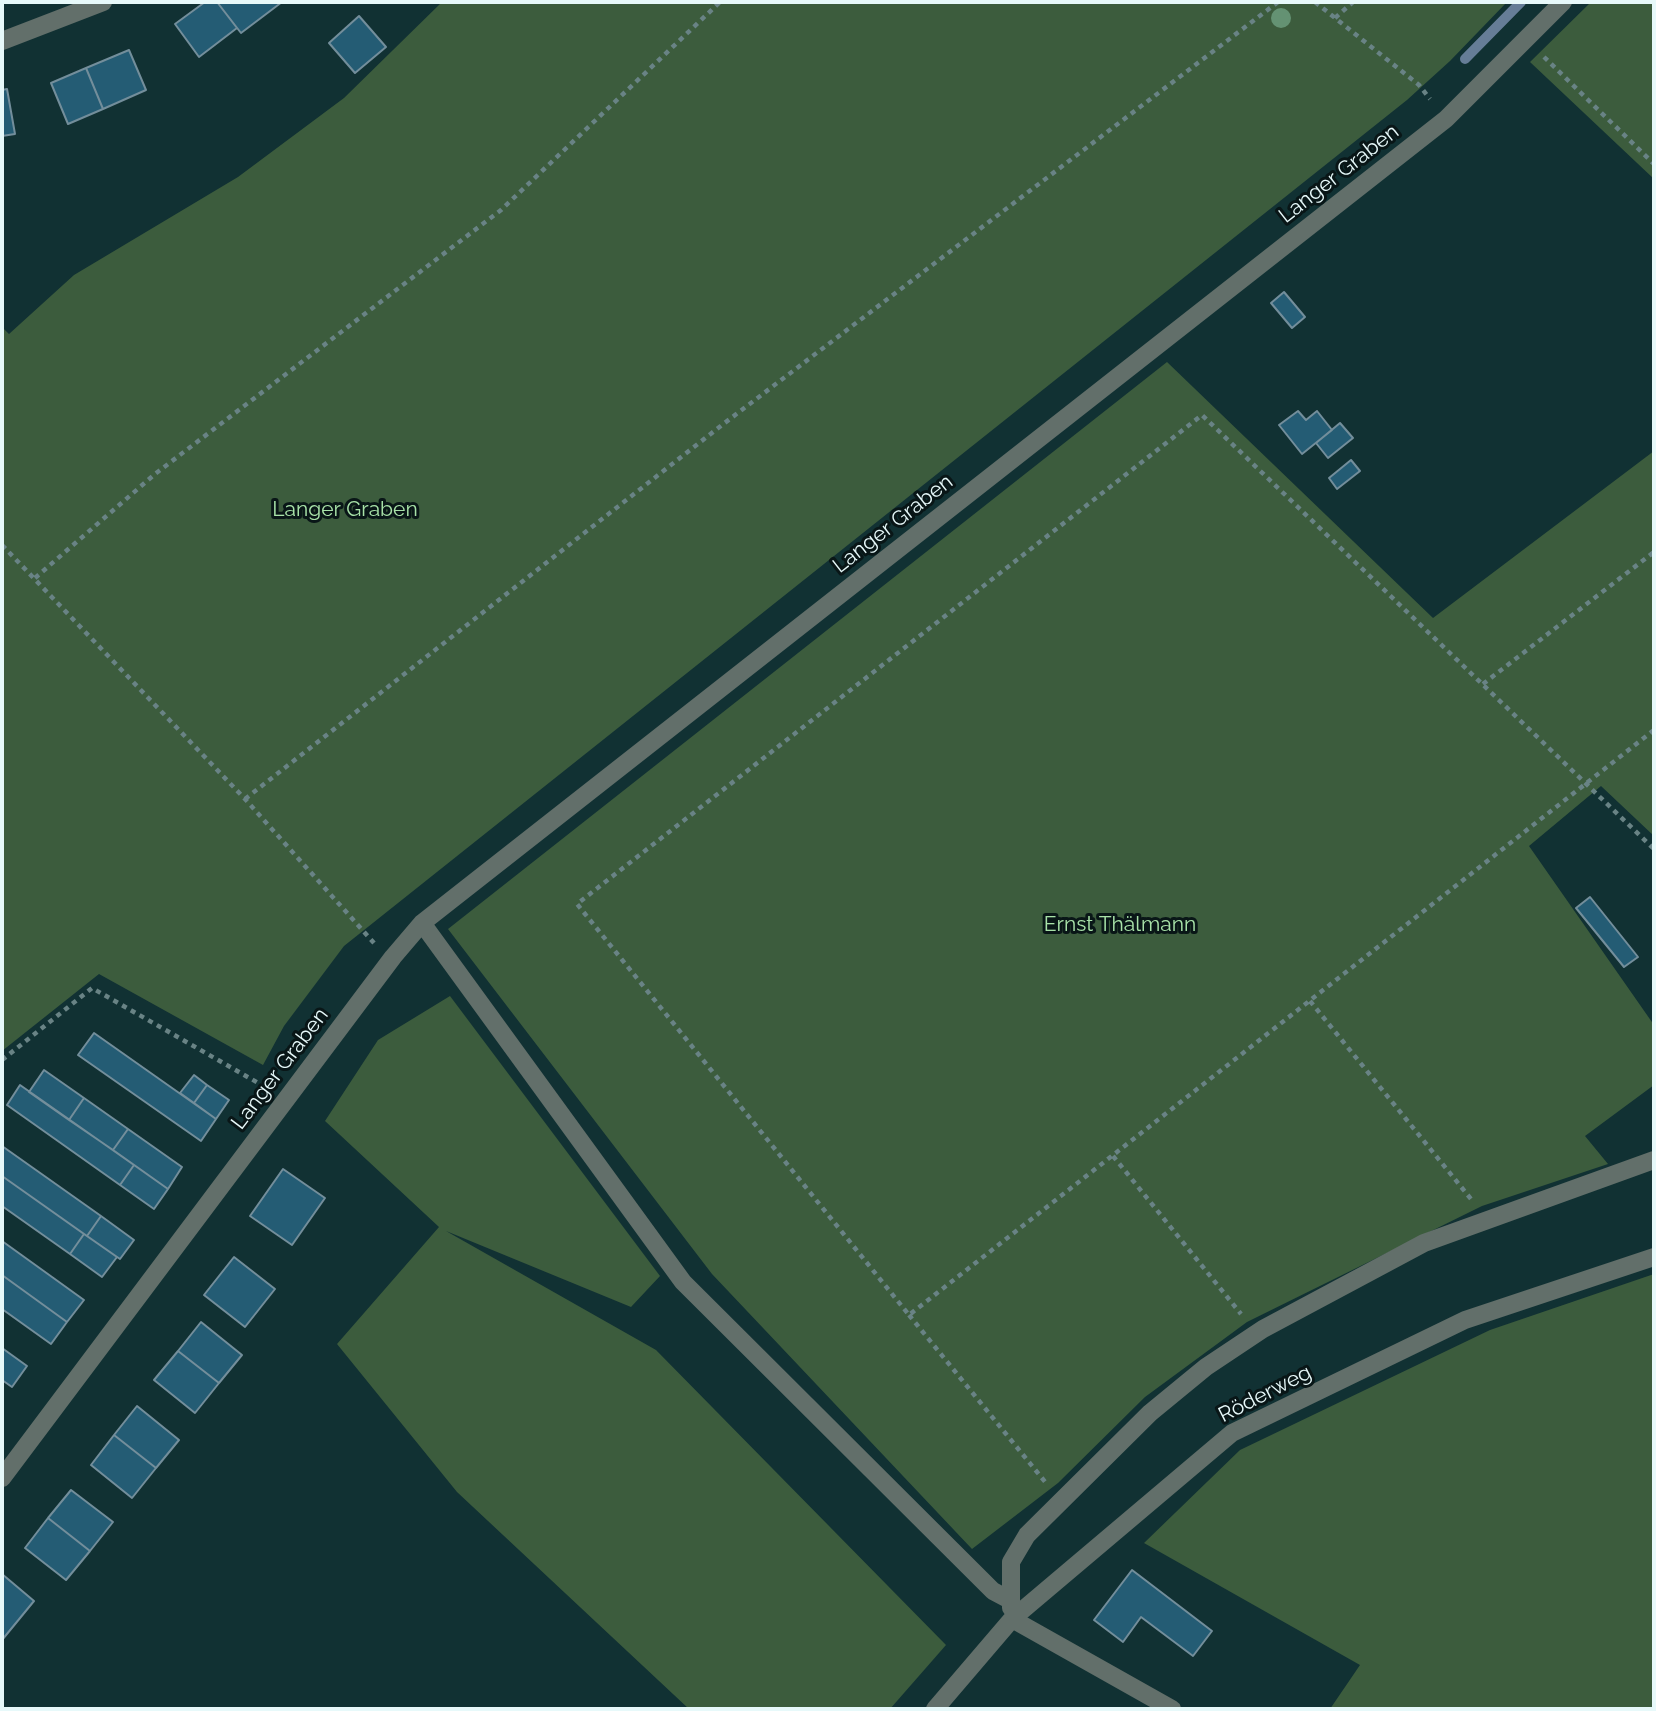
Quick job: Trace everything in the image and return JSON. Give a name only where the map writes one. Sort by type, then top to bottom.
[{"type":"street","points":[[2,41],[103,2]]},
{"type":"street","name":"Langer Graben","points":[[2,1478],[393,957],[422,923],[1446,119],[1563,2]]},
{"type":"street","points":[[422,923],[683,1282],[993,1591],[1010,1600]]},
{"type":"street","points":[[1172,1709],[1012,1619],[1011,1562],[1027,1535],[1150,1413],[1206,1367],[1257,1334],[1382,1264],[1487,1219],[1654,1160]]},
{"type":"street","name":"Röderweg","points":[[935,1709],[1012,1619],[1232,1433],[1465,1320],[1654,1256]]},
{"type":"path","points":[[35,578],[155,474],[501,210],[720,2]]},
{"type":"path","points":[[245,799],[733,417],[1278,2]]},
{"type":"path","points":[[1315,2],[1419,85],[1446,119]]},
{"type":"path","points":[[1335,18],[1353,2]]},
{"type":"path","points":[[1526,39],[1654,164]]},
{"type":"path","points":[[1061,1502],[577,904],[1202,415],[1654,849]]},
{"type":"path","points":[[2,545],[245,799],[365,935],[393,957]]},
{"type":"path","points":[[1483,684],[1654,552]]},
{"type":"path","points":[[909,1315],[1654,730]]},
{"type":"path","points":[[2,1060],[92,988],[286,1099]]},
{"type":"path","points":[[1310,1001],[1487,1219]]},
{"type":"path","points":[[1112,1156],[1257,1334]]},
{"type":"green space","name":"Langer Graben","points":[[442,2],[1507,2],[1450,61],[1407,100],[344,946],[284,1026],[263,1065],[99,974],[2,1051],[2,327],[9,334],[74,275],[238,177],[344,98]]},
{"type":"green space","points":[[1591,2],[1654,2],[1654,179],[1530,62]]},
{"type":"green space","name":"Ernst Thälmann","points":[[1167,362],[1433,618],[1654,451],[1654,836],[1601,786],[1529,846],[1654,1025],[1654,1085],[1585,1136],[1608,1164],[1482,1206],[1247,1322],[1145,1397],[1058,1483],[972,1549],[712,1274],[448,929]]},
{"type":"green space","points":[[450,996],[660,1276],[631,1307],[446,1231],[656,1350],[946,1645],[890,1709],[689,1709],[457,1492],[337,1344],[439,1227],[325,1121],[378,1040]]},
{"type":"green space","points":[[1654,1274],[1654,1709],[1330,1709],[1360,1665],[1144,1543],[1240,1450],[1490,1330]]},
{"type":"building","points":[[205,2],[217,2],[237,28],[199,57],[175,24]]},
{"type":"building","points":[[217,2],[282,2],[241,33]]},
{"type":"building","points":[[359,16],[386,47],[355,73],[329,43]]},
{"type":"building","points":[[129,50],[146,90],[103,109],[86,68]]},
{"type":"building","points":[[86,68],[103,109],[68,124],[51,83]]},
{"type":"building","points":[[7,89],[15,134],[2,136],[2,90]]},
{"type":"building","points":[[1284,292],[1305,317],[1292,328],[1271,303]]},
{"type":"building","points":[[1298,411],[1306,420],[1317,411],[1332,430],[1302,454],[1279,425]]},
{"type":"building","points":[[1340,423],[1353,438],[1328,458],[1316,443]]},
{"type":"building","points":[[1351,460],[1360,471],[1337,489],[1329,478]]},
{"type":"building","points":[[1590,897],[1638,957],[1624,967],[1576,908]]},
{"type":"building","points":[[94,1033],[216,1119],[201,1141],[78,1055]]},
{"type":"building","points":[[44,1070],[84,1098],[69,1120],[29,1092]]},
{"type":"building","points":[[194,1075],[207,1085],[194,1103],[180,1093]]},
{"type":"building","points":[[20,1085],[134,1165],[120,1185],[7,1105]]},
{"type":"building","points":[[207,1085],[229,1100],[216,1119],[194,1103]]},
{"type":"building","points":[[84,1098],[128,1129],[113,1150],[69,1120]]},
{"type":"building","points":[[128,1129],[182,1167],[168,1189],[113,1150]]},
{"type":"building","points":[[2,1146],[101,1216],[87,1236],[2,1176]]},
{"type":"building","points":[[134,1165],[168,1189],[154,1209],[120,1185]]},
{"type":"building","points":[[283,1169],[325,1198],[292,1245],[250,1216]]},
{"type":"building","points":[[2,1176],[84,1234],[70,1254],[2,1206]]},
{"type":"building","points":[[101,1216],[134,1240],[120,1259],[87,1236]]},
{"type":"building","points":[[84,1234],[117,1257],[102,1277],[70,1254]]},
{"type":"building","points":[[2,1241],[84,1300],[67,1322],[2,1275]]},
{"type":"building","points":[[234,1257],[275,1289],[245,1327],[204,1295]]},
{"type":"building","points":[[2,1275],[67,1322],[51,1344],[2,1309]]},
{"type":"building","points":[[201,1322],[242,1355],[219,1383],[178,1351]]},
{"type":"building","points":[[2,1348],[27,1366],[12,1387],[2,1380]]},
{"type":"building","points":[[178,1351],[219,1383],[195,1413],[154,1380]]},
{"type":"building","points":[[137,1406],[179,1440],[156,1468],[114,1435]]},
{"type":"building","points":[[114,1435],[156,1468],[132,1498],[91,1465]]},
{"type":"building","points":[[71,1490],[113,1522],[90,1551],[48,1518]]},
{"type":"building","points":[[48,1518],[90,1551],[66,1580],[25,1548]]},
{"type":"building","points":[[1132,1570],[1212,1631],[1193,1656],[1141,1617],[1123,1642],[1094,1620]]},
{"type":"building","points":[[2,1574],[34,1601],[2,1640]]},
{"type":"waterway","points":[[1465,59],[1521,2]]}]
